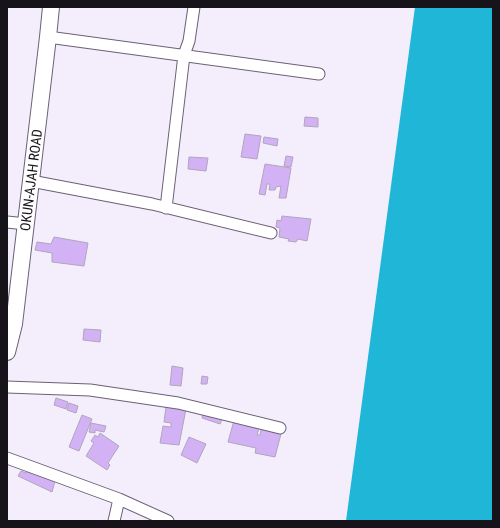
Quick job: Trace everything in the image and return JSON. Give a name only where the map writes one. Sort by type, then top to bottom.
[{"type":"main road","name":"OKUN-AJAH ROAD","points":[[7,352],[14,324],[51,7]]},
{"type":"street","points":[[166,208],[184,55],[189,41],[194,7]]},
{"type":"street","points":[[48,37],[319,74]]},
{"type":"street","points":[[31,181],[166,208],[271,233]]},
{"type":"street","points":[[7,222],[26,224]]},
{"type":"street","points":[[7,387],[90,390],[178,403],[280,428]]},
{"type":"street","points":[[7,458],[119,499],[168,521]]},
{"type":"street","points":[[114,521],[119,499]]},
{"type":"water","points":[[415,7],[493,7],[493,521],[346,521]]},
{"type":"building","points":[[305,117],[318,118],[318,127],[304,126]]},
{"type":"building","points":[[245,134],[261,136],[257,159],[241,157]]},
{"type":"building","points":[[264,137],[278,139],[277,146],[263,143]]},
{"type":"building","points":[[286,156],[293,157],[291,167],[284,166]]},
{"type":"building","points":[[189,157],[208,158],[206,171],[188,169]]},
{"type":"building","points":[[265,164],[291,168],[286,198],[279,198],[281,186],[276,187],[275,190],[269,190],[270,184],[267,184],[265,195],[259,194]]},
{"type":"building","points":[[282,216],[311,219],[307,241],[298,239],[296,242],[288,241],[289,239],[279,237],[280,228],[276,227],[277,220],[281,221]]},
{"type":"building","points":[[54,237],[88,243],[84,266],[52,262],[52,253],[35,250],[37,242],[51,244]]},
{"type":"building","points":[[84,329],[101,330],[100,342],[83,340]]},
{"type":"building","points":[[172,366],[183,368],[181,386],[170,385]]},
{"type":"building","points":[[202,376],[208,377],[207,384],[201,384]]},
{"type":"building","points":[[56,398],[68,402],[66,409],[54,405]]},
{"type":"building","points":[[69,403],[78,406],[76,413],[67,410]]},
{"type":"building","points":[[166,407],[186,409],[179,445],[160,443],[163,426],[171,427],[171,423],[164,422]]},
{"type":"building","points":[[203,411],[223,417],[220,424],[202,418]]},
{"type":"building","points":[[82,415],[92,419],[79,451],[69,447]]},
{"type":"building","points":[[235,417],[260,425],[257,435],[260,435],[262,425],[282,430],[275,457],[255,453],[256,448],[228,442]]},
{"type":"building","points":[[91,423],[106,426],[104,432],[95,430],[95,433],[89,432]]},
{"type":"building","points":[[100,433],[119,446],[108,463],[110,465],[107,470],[86,456],[94,443],[91,441],[95,435],[98,437]]},
{"type":"building","points":[[189,437],[206,444],[197,463],[181,455]]},
{"type":"building","points":[[21,471],[26,473],[28,471],[55,481],[52,492],[18,476]]}]
